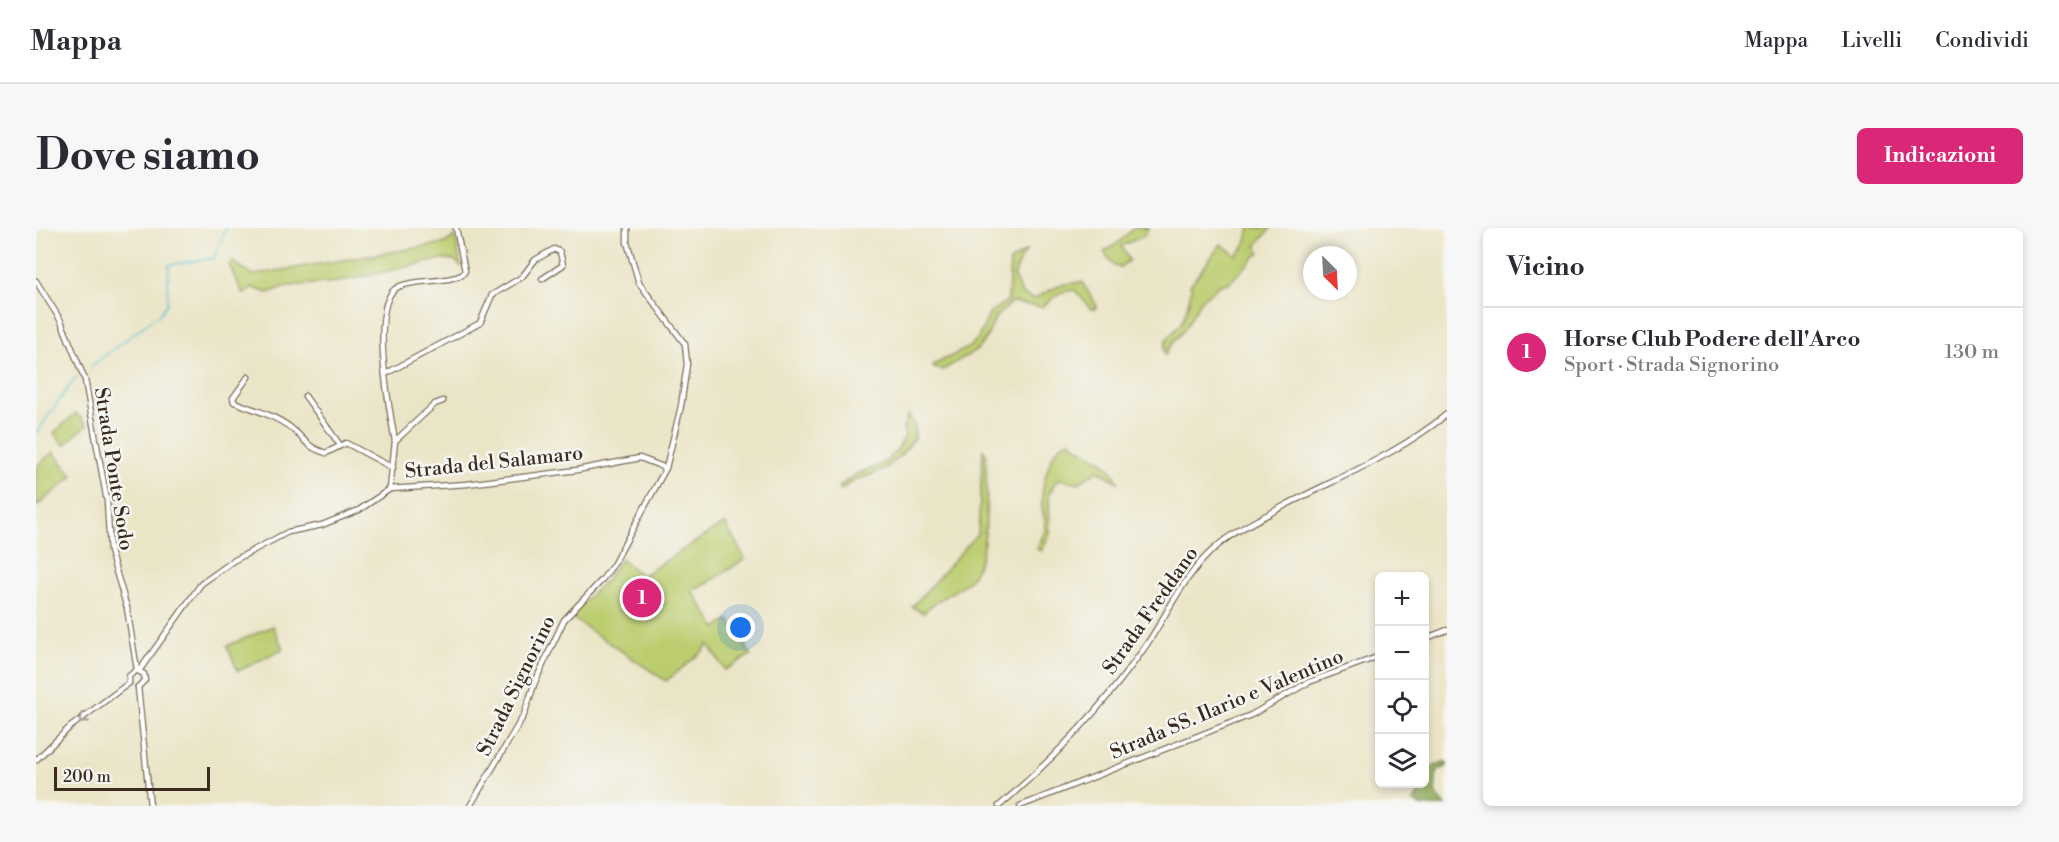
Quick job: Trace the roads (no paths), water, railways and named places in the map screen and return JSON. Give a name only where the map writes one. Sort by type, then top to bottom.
[{"type":"street","points":[[390,489],[395,441],[385,374],[383,331],[389,298],[395,288],[410,283],[462,275],[465,271],[456,228]]},
{"type":"street","name":"Strada Signorino","points":[[470,806],[524,715],[535,682],[564,620],[602,581],[613,565],[666,468],[681,406],[687,364],[685,344],[639,284],[627,242],[627,228]]},
{"type":"street","points":[[385,374],[480,323],[492,295],[522,277],[544,253],[554,249],[560,252],[562,265],[542,279]]},
{"type":"street","name":"Strada Ponte Sodo","points":[[36,281],[61,321],[85,380],[107,501],[110,551],[124,595],[138,671]]},
{"type":"street","points":[[248,377],[233,399],[234,402],[280,421],[292,429],[306,446],[318,451],[326,453],[346,443],[393,468]]},
{"type":"street","points":[[305,396],[340,445]]},
{"type":"street","points":[[395,441],[435,404],[443,401]]},
{"type":"street","name":"Strada Freddano","points":[[999,806],[1062,750],[1092,717],[1149,641],[1197,567],[1216,546],[1260,518],[1405,444],[1447,414]]},
{"type":"street","name":"Strada del Salamaro","points":[[129,683],[129,675],[138,671],[201,584],[233,561],[288,532],[322,525],[360,510],[390,489],[466,484],[576,470],[640,458],[666,468]]},
{"type":"street","points":[[1429,637],[1447,630]]},
{"type":"street","name":"Strada SS. Ilario e Valentino","points":[[1020,806],[1251,715],[1309,682],[1375,658]]},
{"type":"street","points":[[138,671],[145,680],[138,687]]},
{"type":"street","points":[[36,760],[69,728],[129,683],[138,687]]},
{"type":"street","points":[[138,687],[150,806]]},
{"type":"waterway","points":[[90,367],[161,313],[167,303],[169,265],[214,258],[226,228]]},
{"type":"waterway","points":[[36,433],[76,377]]},
{"type":"place","name":"Horse Club Podere dell'Arco","points":[[642,598]]}]
